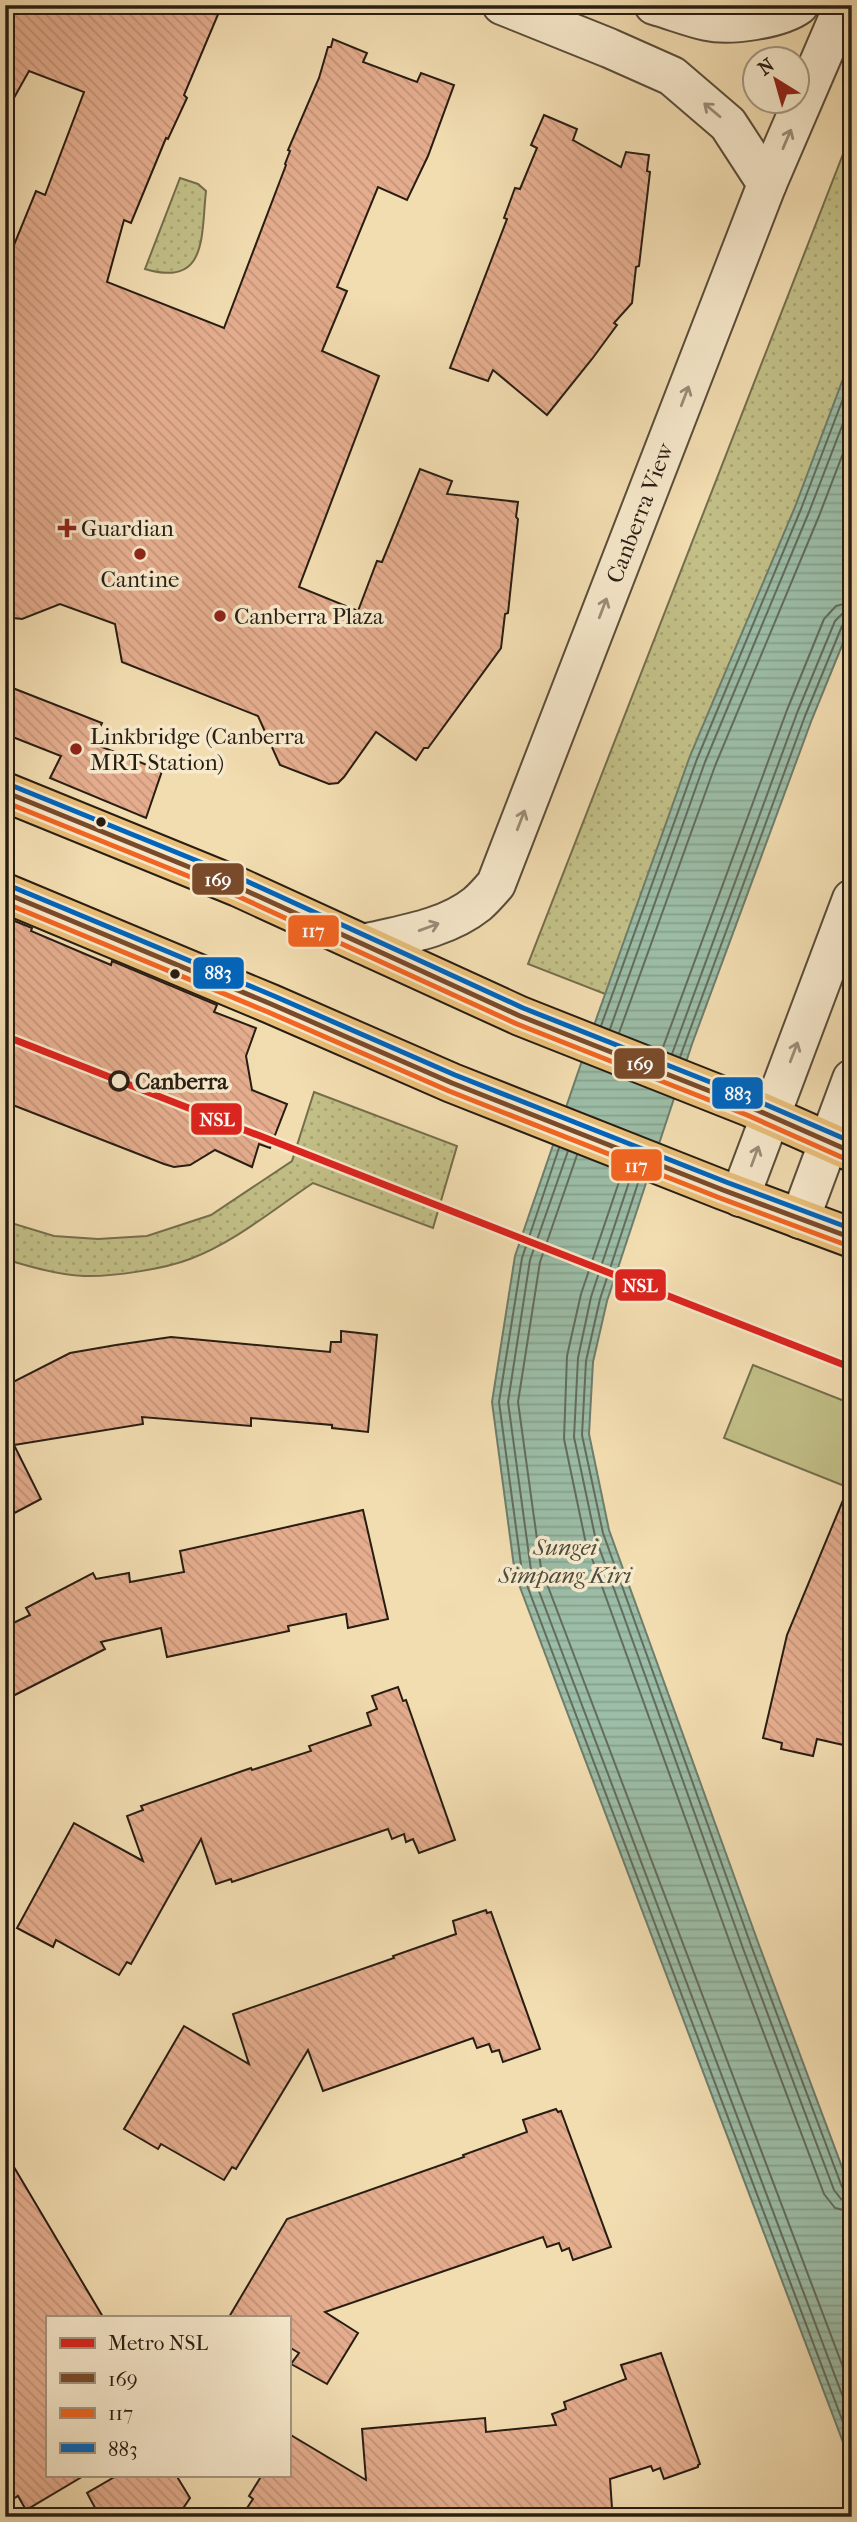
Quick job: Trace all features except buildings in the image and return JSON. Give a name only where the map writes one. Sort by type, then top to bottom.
[{"type":"main road","points":[[5,792],[238,887],[520,1016],[760,1111],[840,1148]]},
{"type":"main road","points":[[5,893],[452,1083],[852,1238]]},
{"type":"street","points":[[502,5],[672,76],[728,124],[767,184]]},
{"type":"street","points":[[654,5],[710,22],[752,20],[792,10],[799,5]]},
{"type":"street","name":"Canberra View","points":[[363,944],[419,931],[448,920],[477,905],[496,884],[767,184],[844,5]]},
{"type":"street","points":[[732,1193],[760,1111],[852,899]]},
{"type":"street","points":[[800,1219],[840,1148],[852,1079]]},
{"type":"shaded area","points":[[852,131],[852,524],[659,1015],[528,964]]},
{"type":"shaded area","points":[[180,178],[198,184],[206,191],[197,254],[191,264],[180,271],[166,273],[145,269]]},
{"type":"shaded area","points":[[314,1092],[457,1146],[433,1228],[313,1183],[223,1244],[190,1259],[166,1266],[123,1274],[84,1276],[34,1268],[5,1259],[5,1221],[54,1236],[98,1239],[147,1236],[211,1215],[292,1161]]},
{"type":"shaded area","points":[[753,1365],[852,1404],[852,1489],[724,1438]]},
{"type":"water","name":"Sungei Simpang Kiri","points":[[852,355],[852,621],[812,719],[692,1044],[607,1301],[593,1362],[589,1434],[609,1530],[852,2194],[852,2466],[515,1574],[492,1402],[515,1256],[598,1014],[690,756],[795,507]]},
{"type":"metro line","name":"NSL","points":[[5,1036],[852,1368]]},
{"type":"transit line","name":"883","points":[[8,784],[242,879],[523,1008],[753,1099],[852,1142]]},
{"type":"transit line","name":"169","points":[[5,792],[238,887],[520,1016],[750,1107],[852,1152]]},
{"type":"transit line","name":"117","points":[[5,802],[235,895],[517,1024],[747,1115],[848,1160]]},
{"type":"transit line","name":"883","points":[[8,885],[455,1075],[852,1229]]},
{"type":"transit line","name":"169","points":[[5,893],[452,1083],[852,1238]]},
{"type":"transit line","name":"117","points":[[5,903],[268,1012],[449,1091],[849,1246]]},
{"type":"place","name":"Guardian","points":[[67,528]]},
{"type":"place","name":"Cantine","points":[[140,554]]},
{"type":"place","name":"Canberra Plaza","points":[[220,616]]},
{"type":"place","name":"Linkbridge (Canberra MRT Station)","points":[[76,749]]},
{"type":"place","name":"Canberra","points":[[119,1081]]}]
